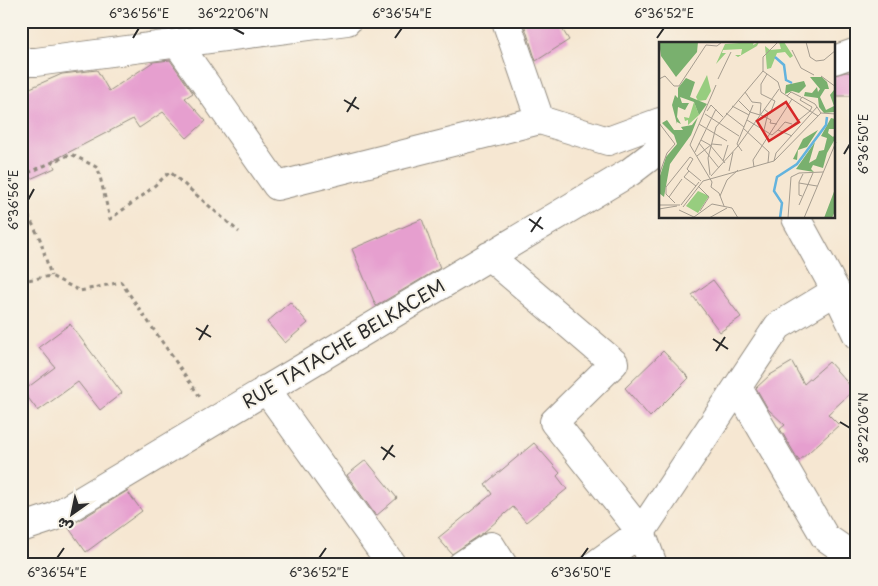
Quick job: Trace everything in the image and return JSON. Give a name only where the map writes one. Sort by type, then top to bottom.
[{"type":"street","points":[[21,62],[36,62],[347,21]]},
{"type":"street","points":[[506,21],[540,120]]},
{"type":"street","points":[[177,43],[277,186],[540,120],[608,141],[659,122]]},
{"type":"street","points":[[836,59],[857,52]]},
{"type":"street","name":"RUE TATACHE BELKACEM","points":[[21,528],[54,516],[630,172],[659,150]]},
{"type":"street","points":[[797,219],[857,334]]},
{"type":"street","points":[[489,256],[614,363],[554,422],[641,532],[653,565]]},
{"type":"street","points":[[595,565],[641,532],[778,326],[836,291]]},
{"type":"street","points":[[738,388],[824,537],[857,559]]},
{"type":"street","points":[[266,390],[392,565]]},
{"type":"street","points":[[462,565],[491,546],[503,565]]},
{"type":"path","points":[[21,176],[71,154],[98,168],[110,220],[145,194],[170,172],[239,232]]},
{"type":"path","points":[[21,201],[40,239],[51,276]]},
{"type":"path","points":[[21,280],[51,276],[80,291],[121,282],[215,420]]},
{"type":"building","points":[[523,21],[557,21],[569,40],[536,61]]},
{"type":"building","points":[[170,60],[193,93],[185,98],[206,121],[187,138],[163,112],[139,128],[133,119],[52,161],[55,168],[21,183],[21,92],[62,74],[97,70],[109,91],[153,62]]},
{"type":"building","points":[[846,72],[857,73],[857,96],[836,96],[836,74]]},
{"type":"building","points":[[422,219],[440,268],[376,306],[352,249]]},
{"type":"building","points":[[713,280],[741,317],[720,332],[692,295]]},
{"type":"building","points":[[290,302],[308,323],[285,343],[267,322]]},
{"type":"building","points":[[70,324],[122,393],[100,410],[78,382],[38,411],[23,391],[55,367],[39,347]]},
{"type":"building","points":[[663,351],[689,378],[650,417],[625,388]]},
{"type":"building","points":[[792,362],[804,384],[829,362],[854,390],[828,414],[839,425],[799,461],[780,429],[785,425],[768,409],[756,388],[770,375]]},
{"type":"building","points":[[534,443],[560,473],[557,476],[567,489],[526,522],[513,507],[483,533],[452,554],[438,538],[492,494],[485,484]]},
{"type":"building","points":[[366,460],[397,498],[376,516],[347,475]]},
{"type":"building","points":[[127,491],[142,511],[86,552],[68,527]]}]
